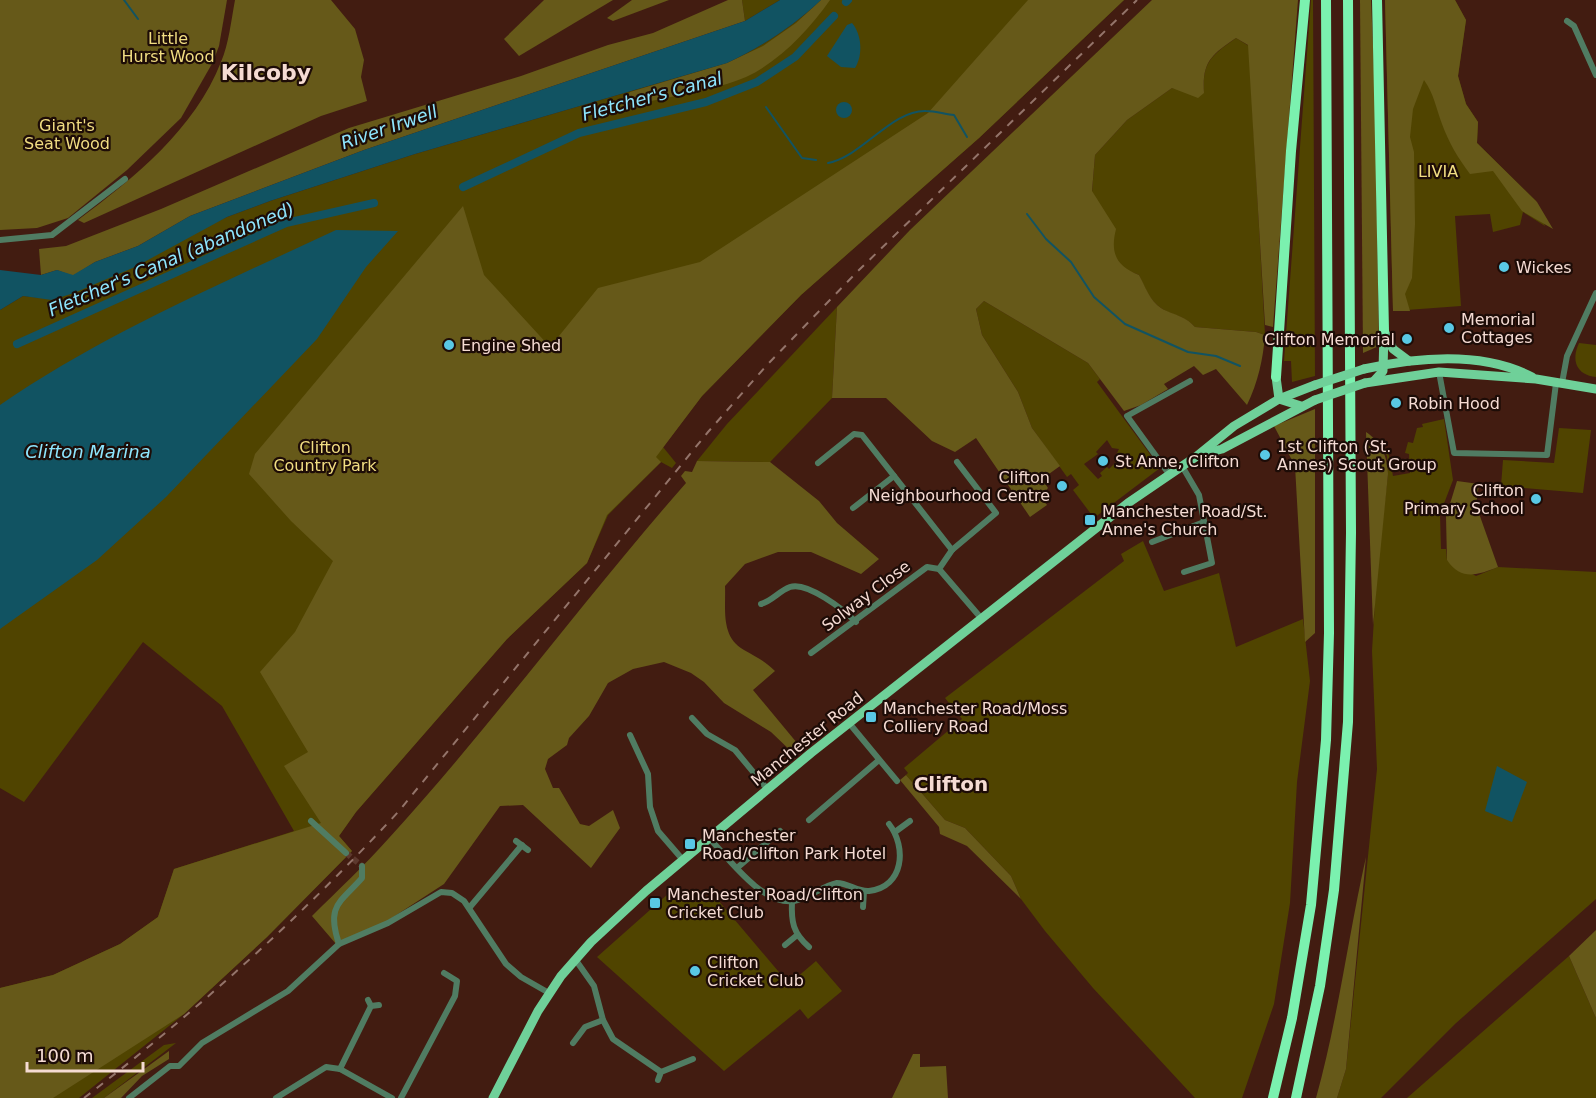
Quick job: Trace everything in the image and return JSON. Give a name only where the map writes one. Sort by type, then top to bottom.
[{"type":"highway","points":[[1276,377],[1292,141],[1305,0]]},
{"type":"highway","points":[[1273,1098],[1292,1018],[1311,905],[1326,740],[1329,609],[1326,0]]},
{"type":"highway","points":[[1296,1098],[1320,986],[1334,890],[1348,722],[1351,523],[1348,0]]},
{"type":"highway","points":[[1377,0],[1384,331]]},
{"type":"main road","points":[[1384,331],[1393,349],[1409,361]]},
{"type":"main road","points":[[1369,382],[1383,371],[1384,331]]},
{"type":"main road","name":"Manchester Road","points":[[493,1098],[549,993],[575,959],[609,924],[849,723],[1101,524],[1197,456],[1234,426],[1279,399],[1315,385],[1383,365],[1448,359],[1483,362],[1514,368],[1536,379]]},
{"type":"main road","name":"Manchester Road","points":[[1197,456],[1222,449],[1301,406],[1369,382],[1440,372],[1536,379]]},
{"type":"main road","points":[[1276,377],[1279,399],[1301,406]]},
{"type":"main road","points":[[1536,379],[1596,389]]},
{"type":"street","points":[[1567,21],[1574,26],[1596,75]]},
{"type":"street","points":[[1588,57],[1596,53]]},
{"type":"street","points":[[0,240],[52,235],[125,179]]},
{"type":"street","points":[[1440,372],[1454,453],[1547,455],[1559,383],[1567,356],[1596,293]]},
{"type":"street","points":[[1169,474],[1127,416],[1190,381]]},
{"type":"street","points":[[818,463],[859,433],[952,550]]},
{"type":"street","points":[[957,462],[996,513],[952,550],[939,569],[981,618]]},
{"type":"street","points":[[1182,466],[1198,495],[1212,563],[1184,572]]},
{"type":"street","points":[[854,508],[894,476]]},
{"type":"street","points":[[1152,542],[1204,522]]},
{"type":"street","name":"Solway Close","points":[[810,653],[927,567],[939,569]]},
{"type":"street","points":[[761,604],[789,587],[796,586],[831,600],[855,622]]},
{"type":"street","points":[[692,718],[707,734],[735,750],[768,790]]},
{"type":"street","points":[[849,723],[897,781]]},
{"type":"street","points":[[630,735],[648,774],[650,807],[658,831],[683,860]]},
{"type":"street","points":[[809,820],[879,760]]},
{"type":"street","points":[[311,821],[346,853]]},
{"type":"street","points":[[895,832],[910,821]]},
{"type":"street","points":[[710,839],[765,893],[792,901],[837,882],[864,891],[880,888],[892,879],[899,870],[901,849],[895,832],[889,824]]},
{"type":"street","points":[[737,868],[773,842],[780,831]]},
{"type":"street","points":[[470,907],[519,843],[528,850]]},
{"type":"street","points":[[339,944],[334,914],[344,895],[362,878],[362,866]]},
{"type":"street","points":[[863,907],[864,891]]},
{"type":"street","points":[[129,1098],[170,1066],[181,1068],[202,1043],[288,991],[339,944],[388,923],[437,893],[456,895],[470,907],[506,964],[549,993]]},
{"type":"street","points":[[792,901],[791,920],[796,936],[809,947]]},
{"type":"street","points":[[785,945],[796,936]]},
{"type":"street","points":[[575,959],[594,986],[603,1020],[617,1044],[645,1058],[661,1072]]},
{"type":"street","points":[[401,1098],[455,996],[457,981],[444,973]]},
{"type":"street","points":[[340,1069],[373,1003]]},
{"type":"street","points":[[573,1043],[585,1027],[603,1020]]},
{"type":"street","points":[[658,1080],[661,1072],[693,1059]]},
{"type":"street","points":[[276,1098],[322,1068],[340,1069],[392,1098]]},
{"type":"green space","points":[[0,0],[227,0],[219,46],[213,62],[181,118],[127,170],[68,218],[37,228],[0,230]]},
{"type":"green space","points":[[235,0],[331,0],[355,29],[364,60],[361,77],[367,101],[321,116],[84,223],[78,220],[141,169],[161,150],[196,109],[210,86],[224,55]]},
{"type":"green space","points":[[544,0],[613,0],[519,56],[504,39]]},
{"type":"green space","points":[[632,0],[669,0],[613,21],[607,18]]},
{"type":"green space","points":[[728,0],[742,0],[745,21],[364,150],[261,189],[190,216],[138,246],[95,262],[73,276],[57,270],[41,275],[39,249],[66,246],[161,209],[349,128],[521,76],[608,45],[653,33]]},
{"type":"green space","points":[[742,0],[780,0],[745,21]]},
{"type":"green space","name":"Clifton Country Park","points":[[821,0],[1124,0],[979,138],[801,295],[702,396],[663,447],[676,463],[672,468],[661,462],[608,515],[587,563],[507,639],[356,812],[339,836],[352,851],[267,937],[184,1014],[79,1098],[0,1098],[0,988],[53,975],[120,944],[158,917],[174,869],[294,831],[222,706],[143,642],[24,802],[0,788],[0,310],[23,296],[52,299],[227,217],[270,201],[415,154],[727,63],[777,35]]},
{"type":"green space","points":[[821,0],[830,0],[803,33],[782,54],[746,77],[706,89],[634,105],[619,106],[630,92],[727,63],[763,46],[796,23]]},
{"type":"green space","points":[[1028,0],[1124,0],[979,138],[801,295],[702,396],[656,457],[661,462],[607,515],[587,563],[507,639],[356,812],[339,836],[352,851],[267,937],[184,1014],[53,1098],[0,1098],[0,988],[53,975],[120,944],[158,917],[174,869],[321,823],[284,766],[308,752],[260,672],[295,632],[333,561],[291,521],[249,474],[255,454],[463,206],[484,275],[550,347],[598,288],[700,262],[928,113]]},
{"type":"green space","points":[[1152,0],[1298,0],[1273,327],[1265,325],[1248,45],[1236,38],[1220,49],[1210,60],[1205,74],[1204,93],[1198,98],[1172,88],[1127,120],[1095,155],[1092,191],[1116,229],[1114,245],[1117,258],[1125,267],[1139,275],[1157,305],[1182,317],[1195,327],[1256,332],[1265,335],[1259,371],[1251,396],[1247,405],[1216,369],[1203,375],[1194,366],[1164,384],[1168,389],[1141,405],[1124,411],[1088,363],[984,301],[976,309],[982,335],[1018,392],[1032,428],[1060,466],[1042,479],[1048,488],[1041,496],[1047,505],[1030,517],[976,438],[955,452],[932,441],[886,398],[832,398],[837,307],[910,230]]},
{"type":"green space","points":[[1311,0],[1313,0],[1315,376],[1292,382],[1291,361],[1284,361]]},
{"type":"green space","points":[[1360,0],[1371,0],[1375,93],[1379,346],[1363,353]]},
{"type":"green space","name":"LIVIA","points":[[1385,0],[1455,0],[1466,20],[1458,76],[1466,104],[1478,122],[1477,143],[1536,201],[1545,226],[1523,212],[1520,225],[1493,232],[1490,214],[1455,216],[1461,306],[1393,311]]},
{"type":"green space","points":[[1385,0],[1455,0],[1466,20],[1458,76],[1466,104],[1478,122],[1477,143],[1537,202],[1553,229],[1522,211],[1493,171],[1470,174],[1448,138],[1433,96],[1424,80],[1413,109],[1410,137],[1414,152],[1415,224],[1412,278],[1405,294],[1410,311],[1393,311]]},
{"type":"green space","points":[[1236,38],[1249,46],[1265,335],[1256,332],[1195,327],[1186,319],[1157,305],[1139,275],[1124,269],[1116,258],[1092,192],[1095,155],[1127,120],[1172,88],[1204,93],[1205,74],[1210,61],[1214,55]]},
{"type":"green space","points":[[984,301],[1088,363],[1100,379],[1097,382],[1160,468],[1094,518],[1073,490],[1079,485],[1071,474],[1067,477],[1032,428],[1018,392],[982,335],[976,309]],"holes":[[[1107,440],[1112,448],[1119,449],[1116,455],[1119,459],[1109,469],[1107,467],[1100,473],[1102,476],[1098,479],[1084,464],[1098,454],[1096,452]]]},
{"type":"green space","points":[[837,307],[832,398],[770,462],[697,461],[727,424]]},
{"type":"green space","points":[[1579,343],[1596,345],[1596,377],[1589,376],[1577,366],[1575,355]]},
{"type":"green space","points":[[1315,409],[1315,633],[1305,642],[1295,466],[1274,426]]},
{"type":"green space","points":[[1444,419],[1453,480],[1440,514],[1441,549],[1446,549],[1447,560],[1476,576],[1498,567],[1596,572],[1596,899],[1455,1024],[1381,1098],[1337,1098],[1346,1069],[1377,769],[1372,651],[1377,569],[1388,474],[1387,456],[1375,438],[1388,451],[1393,476],[1410,473],[1409,454],[1405,453],[1408,442],[1413,443],[1417,428],[1423,427],[1422,424]]},
{"type":"green space","points":[[1559,428],[1591,430],[1583,493],[1501,486],[1503,460],[1554,463]]},
{"type":"green space","points":[[1366,432],[1383,450],[1388,474],[1373,625]]},
{"type":"green space","points":[[697,461],[770,462],[819,501],[837,523],[879,559],[861,574],[811,552],[778,552],[745,564],[725,586],[726,621],[731,638],[744,650],[775,671],[753,690],[802,749],[794,754],[771,732],[724,703],[704,682],[691,673],[664,662],[633,669],[608,683],[589,716],[569,738],[567,745],[548,759],[545,769],[553,788],[559,788],[580,824],[589,826],[613,810],[620,828],[591,868],[523,805],[500,806],[444,884],[384,923],[336,944],[312,916],[380,848],[465,751],[611,571],[686,483],[681,476],[685,471],[692,472]]},
{"type":"green space","points":[[1457,481],[1479,484],[1476,505],[1498,567],[1477,574],[1464,574],[1452,567],[1447,560],[1446,517]]},
{"type":"green space","points":[[1143,541],[1164,591],[1219,573],[1236,647],[1303,619],[1310,681],[1297,782],[1290,903],[1274,1004],[1242,1098],[1195,1098],[1093,988],[1045,931],[1021,899],[1011,876],[965,828],[945,820],[906,775],[908,773],[904,768],[962,719],[945,698],[1124,561],[1121,554]]},
{"type":"green space","points":[[906,775],[945,820],[965,828],[1011,876],[1021,899],[967,846],[940,834],[939,827],[900,780]]},
{"type":"green space","points":[[1366,857],[1346,1069],[1337,1098],[1316,1098],[1331,1038]]},
{"type":"green space","name":"Clifton Cricket Club","points":[[677,886],[691,902],[718,900],[789,984],[816,961],[842,991],[808,1019],[800,1009],[724,1071],[597,957]]},
{"type":"green space","points":[[1596,930],[1596,1018],[1569,956]]},
{"type":"green space","points":[[1569,956],[1596,1018],[1596,1098],[1407,1098]]},
{"type":"green space","points":[[176,1043],[104,1098],[92,1098],[164,1045]]},
{"type":"green space","points":[[169,1051],[169,1059],[142,1076],[121,1098],[104,1098]]},
{"type":"green space","points":[[913,1054],[920,1054],[920,1067],[946,1066],[948,1098],[892,1098]]},
{"type":"water","points":[[780,0],[821,0],[777,35],[727,63],[415,154],[270,201],[227,217],[135,267],[74,293],[52,300],[23,296],[0,310],[0,270],[41,275],[57,270],[73,275],[95,262],[138,246],[190,216],[364,150],[745,21]]},
{"type":"water","points":[[852,23],[859,39],[858,63],[855,68],[841,67],[827,56],[847,25]]},
{"type":"water","points":[[841,102],[847,102],[852,110],[850,116],[841,118],[836,113],[836,107]]},
{"type":"water","name":"Clifton Marina","points":[[336,230],[398,231],[366,267],[317,339],[166,497],[97,560],[0,629],[0,405],[122,332]]},
{"type":"water","points":[[1497,766],[1527,782],[1512,822],[1485,811]]},
{"type":"waterway","points":[[124,0],[138,19]]},
{"type":"waterway","name":"Fletcher's Canal","points":[[463,187],[579,133],[706,102],[757,82],[795,57],[834,16]]},
{"type":"waterway","points":[[766,107],[802,158],[816,160]]},
{"type":"waterway","points":[[828,163],[853,152],[889,125],[913,113],[929,111],[954,115],[967,137]]},
{"type":"waterway","name":"Fletcher's Canal (abandoned)","points":[[17,344],[286,223],[374,203]]},
{"type":"waterway","points":[[1027,214],[1046,239],[1071,262],[1094,297],[1125,324],[1188,352],[1216,356],[1240,366]]},
{"type":"tunnel","points":[[346,853],[362,866]]},
{"type":"railway","points":[[84,1098],[208,997],[325,888],[362,850],[399,811],[708,432],[767,365],[858,271],[1137,0]]},
{"type":"place","name":"Wickes","points":[[1504,267]]},
{"type":"place","name":"Memorial Cottages","points":[[1449,328]]},
{"type":"place","name":"Clifton Memorial","points":[[1407,339]]},
{"type":"place","name":"Engine Shed","points":[[449,345]]},
{"type":"place","name":"Robin Hood","points":[[1396,403]]},
{"type":"place","name":"1st Clifton (St. Annes) Scout Group","points":[[1265,455]]},
{"type":"place","name":"St Anne, Clifton","points":[[1103,461]]},
{"type":"place","name":"Clifton Neighbourhood Centre","points":[[1062,486]]},
{"type":"place","name":"Clifton Primary School","points":[[1536,499]]},
{"type":"place","name":"Manchester Road/St. Anne's Church","points":[[1090,520]]},
{"type":"place","name":"Manchester Road/Moss Colliery Road","points":[[871,717]]},
{"type":"place","name":"Manchester Road/Clifton Park Hotel","points":[[690,844]]},
{"type":"place","name":"Manchester Road/Clifton Cricket Club","points":[[655,903]]},
{"type":"place","name":"Clifton Cricket Club","points":[[695,971]]},
{"type":"district","name":"Kilcoby","points":[[266,72]]},
{"type":"district","name":"Clifton","points":[[951,784]]},
{"type":"park label","name":"Little Hurst Wood","points":[[168,47]]},
{"type":"park label","name":"Giant's Seat Wood","points":[[67,134]]},
{"type":"water label","name":"River Irwell","points":[[389,127]]}]
